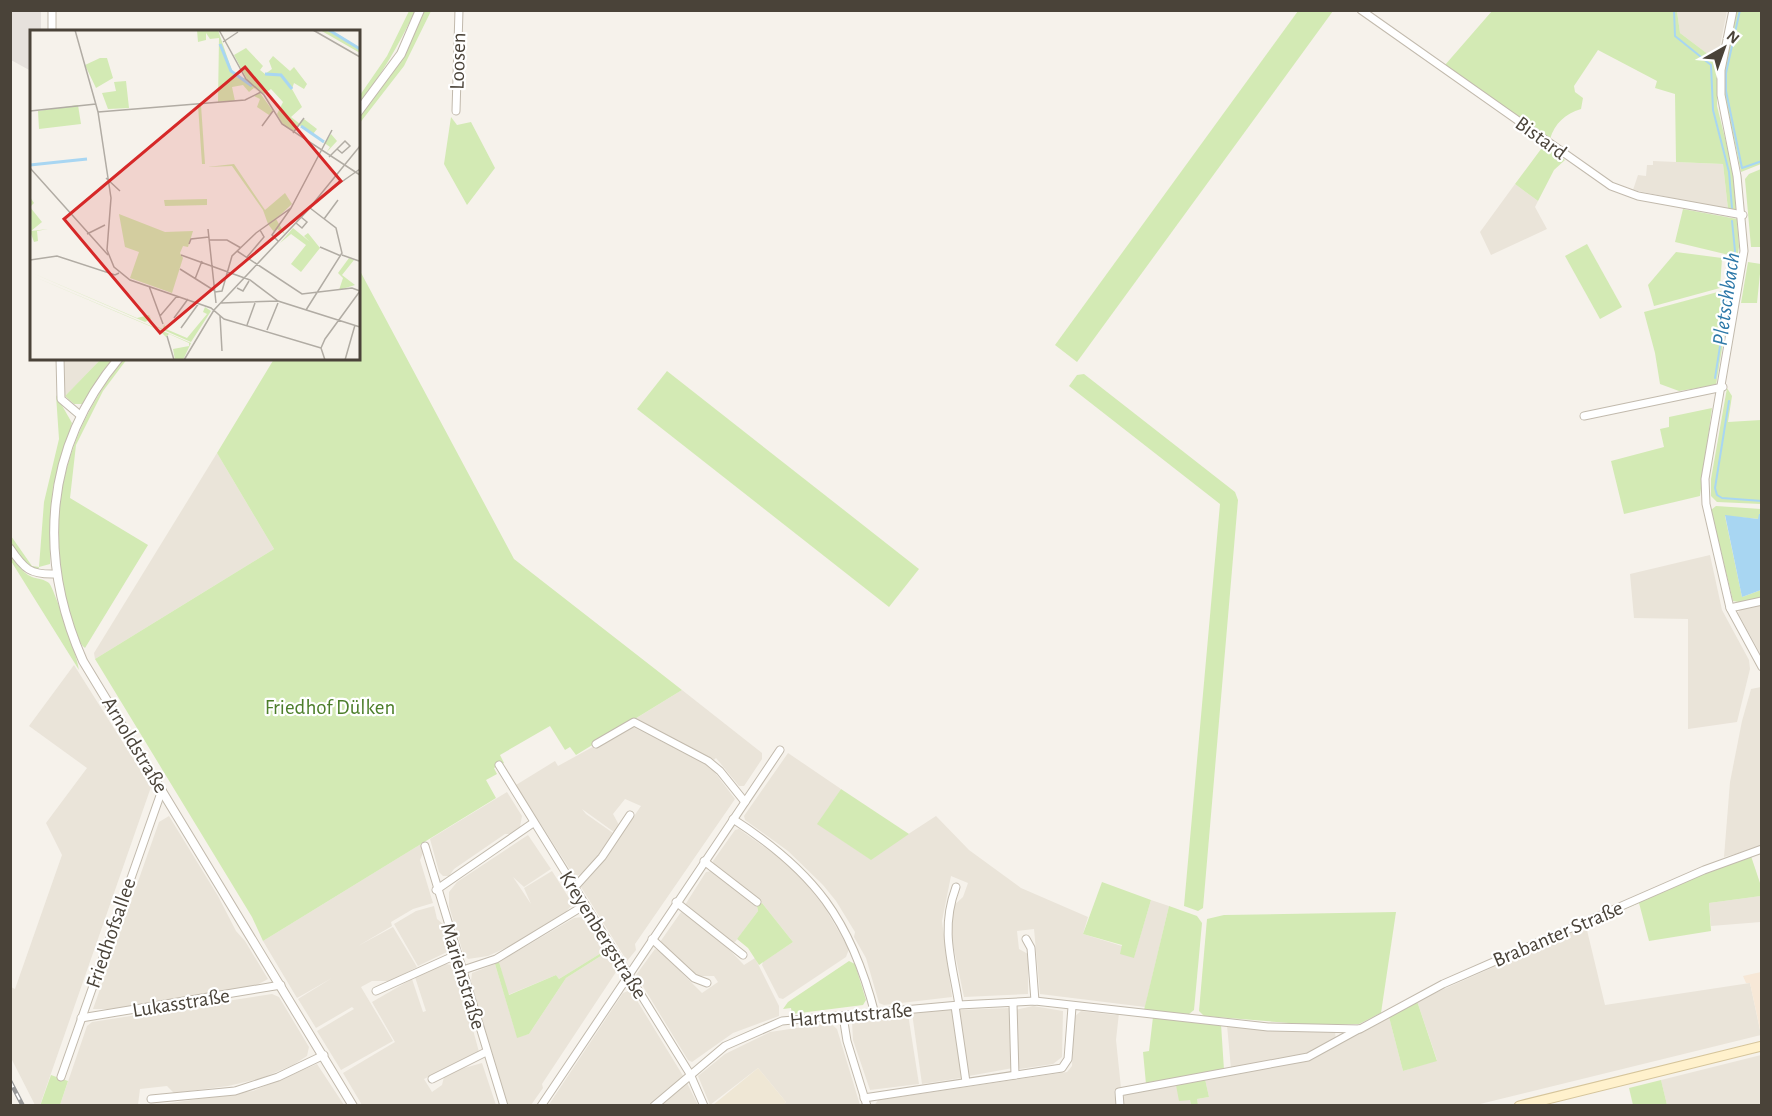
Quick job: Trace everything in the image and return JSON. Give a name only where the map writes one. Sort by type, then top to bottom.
[{"type":"main road","points":[[1519,1106],[1761,1046]]},
{"type":"street","points":[[52,10],[52,30]]},
{"type":"street","points":[[360,109],[401,54],[420,10]]},
{"type":"street","name":"Loosen","points":[[456,111],[459,10]]},
{"type":"street","name":"Bistard","points":[[1361,10],[1611,186],[1638,196],[1743,215]]},
{"type":"street","points":[[1733,10],[1721,70],[1720,95],[1743,215],[1744,251],[1705,479],[1706,504],[1730,608],[1761,667]]},
{"type":"street","points":[[60,360],[61,399],[81,416]]},
{"type":"street","name":"Arnoldstraße","points":[[117,360],[98,385],[81,416],[66,453],[57,488],[53,543],[61,603],[83,661],[353,1106]]},
{"type":"street","points":[[1584,416],[1722,387]]},
{"type":"street","points":[[10,548],[24,568],[43,574],[56,574]]},
{"type":"street","points":[[1730,608],[1761,601]]},
{"type":"street","points":[[596,744],[634,722],[708,761],[720,771],[745,802]]},
{"type":"street","points":[[541,1106],[780,750]]},
{"type":"street","name":"Kreyenbergstraße","points":[[499,765],[627,977],[690,1074],[704,1106]]},
{"type":"street","name":"Friedhofsallee","points":[[61,1077],[162,790]]},
{"type":"street","points":[[574,888],[602,857],[630,815]]},
{"type":"street","points":[[734,819],[769,843],[799,869],[831,905],[855,953],[875,1014]]},
{"type":"street","points":[[436,890],[533,824]]},
{"type":"street","name":"Marienstraße","points":[[425,846],[436,890],[504,1106]]},
{"type":"street","name":"Brabanter Straße","points":[[1120,1106],[1119,1092],[1308,1057],[1443,984],[1704,870],[1761,849]]},
{"type":"street","points":[[704,861],[757,902]]},
{"type":"street","points":[[956,887],[949,906],[946,929],[966,1082]]},
{"type":"street","points":[[676,902],[743,955]]},
{"type":"street","points":[[463,970],[496,959],[585,905]]},
{"type":"street","points":[[652,939],[694,978],[707,982]]},
{"type":"street","points":[[1026,939],[1031,948],[1035,1001]]},
{"type":"street","points":[[376,991],[458,954]]},
{"type":"street","name":"Lukasstraße","points":[[81,1018],[281,986]]},
{"type":"street","name":"Hartmutstraße","points":[[654,1106],[725,1046],[782,1021],[957,1005],[1013,1004],[1035,1001],[1072,1007],[1137,1012]]},
{"type":"street","points":[[1013,1004],[1016,1075]]},
{"type":"street","points":[[864,1098],[1062,1068],[1068,1059],[1072,1007]]},
{"type":"street","name":"Brabanter Straße","points":[[1137,1012],[1268,1027],[1360,1029]]},
{"type":"street","points":[[843,1016],[847,1041],[867,1106]]},
{"type":"street","points":[[432,1079],[486,1052]]},
{"type":"street","points":[[151,1099],[235,1091],[278,1077],[324,1055]]},
{"type":"shaded area","points":[[10,11],[41,11],[41,30],[30,30],[30,70],[11,60]]},
{"type":"shaded area","points":[[1677,11],[1727,11],[1717,61],[1680,33]]},
{"type":"shaded area","points":[[1653,161],[1723,164],[1728,209],[1633,190],[1638,175],[1646,176],[1647,165],[1653,165]]},
{"type":"shaded area","points":[[1515,184],[1538,201],[1535,207],[1547,229],[1491,255],[1480,232]]},
{"type":"shaded area","points":[[64,360],[100,360],[65,396]]},
{"type":"shaded area","points":[[217,453],[274,549],[95,659],[94,653]]},
{"type":"shaded area","points":[[1710,555],[1722,610],[1749,660],[1750,669],[1737,722],[1688,729],[1688,619],[1634,618],[1630,574]]},
{"type":"shaded area","points":[[1761,604],[1761,655],[1738,613],[1740,609]]},
{"type":"shaded area","points":[[74,665],[151,787],[40,1105],[35,1105],[11,1058],[11,987],[15,989],[62,855],[46,823],[87,768],[29,726]]},
{"type":"shaded area","points":[[1761,687],[1761,847],[1724,857],[1730,782],[1742,721],[1751,689]]},
{"type":"shaded area","points":[[682,690],[762,753],[762,759],[744,786],[739,786],[716,758],[714,760],[635,719]]},
{"type":"shaded area","points":[[631,726],[710,766],[735,799],[635,944],[636,950],[627,961],[581,887],[599,867],[641,806],[625,799],[613,814],[619,825],[614,832],[582,809],[613,833],[593,863],[579,875],[574,876],[516,785],[555,761],[558,766]]},
{"type":"shaded area","points":[[788,753],[841,789],[818,824],[870,859],[936,816],[969,850],[1021,888],[1088,917],[1083,934],[1122,946],[1134,957],[1151,900],[1169,906],[1145,1007],[1040,994],[1034,929],[1017,931],[1019,949],[1028,954],[1028,994],[964,997],[951,935],[952,907],[963,897],[968,883],[951,876],[942,921],[952,997],[884,1005],[879,1003],[866,958],[854,937],[855,932],[836,901],[788,851],[745,820],[744,816]]},
{"type":"shaded area","points":[[507,792],[522,816],[520,827],[505,834],[454,869],[449,876],[443,876],[439,872],[430,839]]},
{"type":"shaded area","points":[[169,816],[218,896],[236,931],[245,941],[268,979],[253,987],[110,1009],[93,1009],[159,822]]},
{"type":"shaded area","points":[[739,829],[784,861],[805,882],[825,908],[849,949],[846,957],[783,999],[779,998],[762,965],[763,962],[793,942],[762,903],[714,867],[713,861],[735,830]]},
{"type":"shaded area","points":[[528,835],[551,869],[524,887],[513,877],[531,904],[524,888],[552,871],[569,898],[571,906],[566,912],[510,946],[488,956],[468,959],[463,953],[449,906],[449,892],[457,882]]},
{"type":"shaded area","points":[[421,844],[423,853],[420,860],[433,903],[413,909],[391,922],[392,926],[358,946],[393,927],[417,967],[391,981],[372,981],[361,987],[393,1041],[341,1070],[317,1031],[354,1009],[352,1007],[316,1028],[298,999],[332,978],[297,998],[263,941]]},
{"type":"shaded area","points":[[712,871],[757,906],[758,911],[735,942],[685,905],[706,872]]},
{"type":"shaded area","points":[[1761,896],[1761,922],[1711,926],[1709,903]]},
{"type":"shaded area","points":[[434,906],[437,919],[444,925],[449,951],[418,966],[394,924],[416,911]]},
{"type":"shaded area","points":[[681,912],[718,938],[744,965],[755,958],[779,1006],[779,1016],[733,1033],[692,1062],[688,1060],[636,975],[655,949],[660,951],[702,993],[718,982],[714,976],[694,976],[660,942]]},
{"type":"shaded area","points":[[582,917],[588,921],[606,950],[559,979],[556,975],[508,995],[499,962],[574,918]]},
{"type":"shaded area","points":[[1586,926],[1605,1005],[1750,983],[1761,1035],[1476,1105],[1198,1106],[1197,1099],[1209,1097],[1205,1079],[1312,1058],[1389,1017],[1403,1071],[1437,1060],[1417,1001]]},
{"type":"shaded area","points":[[607,952],[618,969],[542,1084],[543,1088],[531,1105],[507,1106],[471,981],[472,973],[495,964],[517,1037],[529,1034],[566,978]]},
{"type":"shaded area","points":[[445,964],[452,965],[457,971],[479,1052],[424,1079],[432,1092],[442,1085],[444,1077],[454,1071],[482,1063],[496,1105],[362,1105],[343,1073],[395,1042],[372,1002],[412,979],[423,1012],[426,1011],[415,977]]},
{"type":"shaded area","points":[[1762,972],[1761,1034],[1750,983],[1746,983],[1743,976]]},
{"type":"shaded area","points":[[628,991],[633,994],[685,1079],[650,1105],[548,1106],[623,993]]},
{"type":"shaded area","points":[[272,994],[279,997],[309,1047],[307,1056],[293,1065],[262,1078],[228,1086],[174,1093],[167,1086],[140,1089],[138,1105],[60,1105],[87,1026],[92,1022]]},
{"type":"shaded area","points":[[1033,1006],[1063,1011],[1062,1057],[1053,1064],[1020,1069],[1017,1067],[1015,1010]]},
{"type":"shaded area","points":[[1009,1008],[1011,1010],[1013,1068],[969,1076],[957,1013],[960,1010]]},
{"type":"shaded area","points":[[951,1010],[954,1013],[963,1075],[961,1078],[922,1084],[912,1013]]},
{"type":"shaded area","points":[[1081,1011],[1115,1015],[1119,1013],[1116,1040],[1121,1088],[1114,1090],[1116,1105],[874,1106],[878,1100],[1067,1072],[1072,1066],[1074,1017]]},
{"type":"shaded area","points":[[908,1014],[919,1084],[870,1090],[853,1040],[852,1022]]},
{"type":"shaded area","points":[[830,1023],[837,1029],[860,1105],[782,1105],[786,1102],[758,1068],[710,1105],[698,1076],[725,1054],[770,1032]]},
{"type":"shaded area","points":[[1227,1025],[1335,1032],[1336,1040],[1310,1053],[1231,1069]]},
{"type":"shaded area","points":[[1761,1055],[1761,1105],[1667,1105],[1661,1080]]},
{"type":"shaded area","points":[[317,1064],[344,1105],[157,1105],[253,1091]]},
{"type":"shaded area","points":[[758,1068],[786,1102],[782,1106],[713,1105]]},
{"type":"shaded area","points":[[687,1083],[698,1105],[664,1105],[663,1102]]},
{"type":"shaded area","points":[[1176,1085],[1190,1100],[1191,1105],[1122,1105],[1122,1099],[1126,1093]]},
{"type":"green space","points":[[409,11],[415,11],[389,60],[360,104],[360,95],[387,56]]},
{"type":"green space","points":[[423,11],[431,11],[404,66],[360,123],[360,117],[393,71]]},
{"type":"green space","points":[[1298,11],[1333,11],[1077,362],[1055,345]]},
{"type":"green space","points":[[1492,11],[1677,11],[1680,33],[1717,61],[1717,106],[1733,170],[1736,210],[1728,209],[1723,164],[1676,162],[1675,94],[1655,88],[1657,81],[1598,50],[1574,86],[1575,92],[1583,98],[1581,109],[1561,120],[1550,139],[1445,65]]},
{"type":"green space","points":[[1737,11],[1761,11],[1761,164],[1741,172],[1724,91],[1724,70]]},
{"type":"green space","points":[[451,117],[457,125],[471,122],[495,168],[467,205],[444,164]]},
{"type":"green space","points":[[1544,145],[1565,160],[1554,170],[1538,201],[1515,184]]},
{"type":"green space","points":[[1761,169],[1761,247],[1751,247],[1745,179],[1749,174]]},
{"type":"green space","points":[[1683,209],[1737,219],[1739,247],[1716,385],[1679,391],[1660,384],[1655,353],[1644,312],[1725,290],[1729,255],[1675,242]]},
{"type":"green space","points":[[1587,244],[1622,307],[1600,319],[1565,256]]},
{"type":"green space","points":[[1676,252],[1722,258],[1720,288],[1654,306],[1648,285]]},
{"type":"green space","points":[[1748,262],[1761,264],[1757,303],[1741,303]]},
{"type":"green space","name":"Friedhof Dülken","points":[[360,271],[514,559],[682,690],[576,755],[570,747],[565,750],[550,726],[500,755],[504,763],[494,768],[497,774],[486,780],[496,798],[263,941],[252,917],[95,659],[274,549],[217,453],[273,360],[360,360]]},
{"type":"green space","points":[[100,360],[113,360],[82,404],[74,404],[65,396]]},
{"type":"green space","points":[[123,360],[126,360],[103,391],[76,445],[70,498],[148,545],[85,648],[74,632],[69,618],[59,565],[60,502],[75,442],[88,413]]},
{"type":"green space","points":[[667,371],[919,569],[889,607],[637,409]]},
{"type":"green space","points":[[1084,374],[1235,492],[1238,500],[1203,908],[1198,911],[1184,906],[1220,504],[1069,386],[1077,375]]},
{"type":"green space","points":[[1727,388],[1732,396],[1728,422],[1761,420],[1761,504],[1717,502],[1711,496],[1711,479]]},
{"type":"green space","points":[[56,395],[72,423],[53,487],[50,564],[39,567],[44,502],[59,439]]},
{"type":"green space","points":[[1712,408],[1700,496],[1624,514],[1611,461],[1664,447],[1660,429],[1669,427],[1669,417]]},
{"type":"green space","points":[[1716,506],[1761,509],[1759,519],[1725,516],[1742,597],[1761,590],[1761,599],[1744,603],[1733,601],[1711,510]]},
{"type":"green space","points":[[11,536],[32,566],[39,567],[38,571],[33,569],[19,558],[13,548]]},
{"type":"green space","points":[[11,553],[25,572],[49,583],[66,625],[79,670],[11,561]]},
{"type":"green space","points":[[841,789],[909,834],[871,860],[817,824]]},
{"type":"green space","points":[[1751,856],[1761,886],[1761,896],[1709,903],[1711,931],[1649,941],[1639,903],[1458,981],[1705,871]]},
{"type":"green space","points":[[1102,882],[1151,900],[1134,958],[1120,954],[1122,945],[1083,934]]},
{"type":"green space","points":[[762,903],[793,942],[759,965],[748,948],[737,939],[758,911],[757,906]]},
{"type":"green space","points":[[1169,906],[1197,916],[1202,923],[1194,1010],[1189,1014],[1144,1010]]},
{"type":"green space","points":[[1396,912],[1381,1013],[1359,1024],[1314,1025],[1204,1016],[1199,1011],[1207,919],[1224,915]]},
{"type":"green space","points":[[606,950],[607,952],[566,978],[529,1034],[517,1038],[495,964],[499,962],[509,995],[556,975],[559,979]]},
{"type":"green space","points":[[849,961],[855,964],[866,1000],[863,1005],[792,1014],[791,1008],[783,1009],[788,1002]]},
{"type":"green space","points":[[1417,1001],[1437,1061],[1403,1071],[1389,1017]]},
{"type":"green space","points":[[1153,1017],[1221,1024],[1224,1070],[1146,1084],[1143,1052],[1149,1051]]},
{"type":"green space","points":[[51,1075],[68,1081],[60,1105],[40,1106]]},
{"type":"green space","points":[[1205,1079],[1209,1097],[1197,1099],[1198,1105],[1191,1105],[1190,1100],[1179,1101],[1176,1085]]},
{"type":"green space","points":[[1661,1080],[1667,1105],[1633,1105],[1629,1088]]},
{"type":"water","points":[[1759,514],[1762,514],[1761,590],[1742,597],[1725,515],[1758,519]]},
{"type":"waterway","name":"Pletschbach","points":[[1674,10],[1675,36],[1711,65],[1713,110],[1729,172],[1732,208]]},
{"type":"waterway","points":[[1740,10],[1726,73],[1726,91],[1742,168],[1762,161]]},
{"type":"waterway","name":"Pletschbach","points":[[1715,378],[1735,251],[1732,221]]},
{"type":"waterway","name":"Pletschbach","points":[[1729,401],[1715,488],[1717,495],[1722,498],[1762,501]]},
{"type":"railway","points":[[10,1081],[23,1106]]}]
